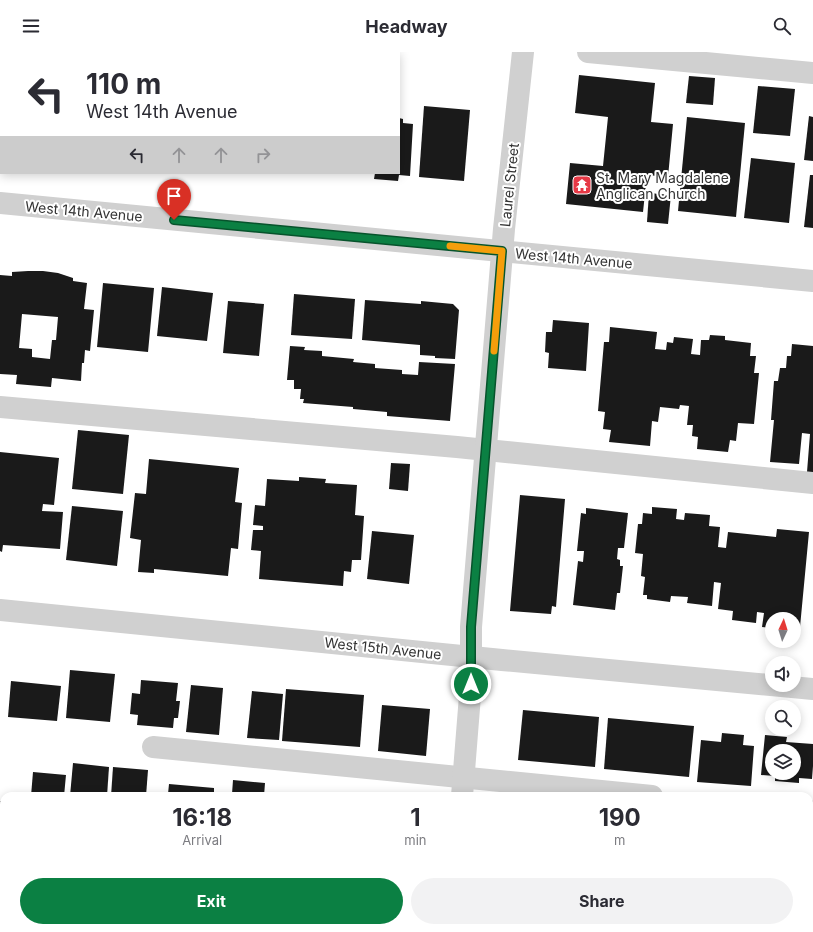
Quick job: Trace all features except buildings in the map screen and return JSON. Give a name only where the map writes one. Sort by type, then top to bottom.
[{"type":"street","name":"Laurel Street","points":[[463,787],[471,684],[471,627],[502,251],[523,52]]},
{"type":"street","points":[[588,52],[813,73]]},
{"type":"street","name":"West 14th Avenue","points":[[0,204],[813,281]]},
{"type":"street","points":[[0,407],[486,450],[813,483]]},
{"type":"street","name":"West 15th Avenue","points":[[0,610],[471,657],[813,689]]},
{"type":"street","points":[[153,747],[463,787],[568,792]]},
{"type":"slow traffic","points":[[450,246],[502,251],[494,351]]},
{"type":"place","name":"St. Mary Magdalene Anglican Church","points":[[582,185]]},
{"type":"route","points":[[174,220],[502,251],[471,627],[471,684]]}]
